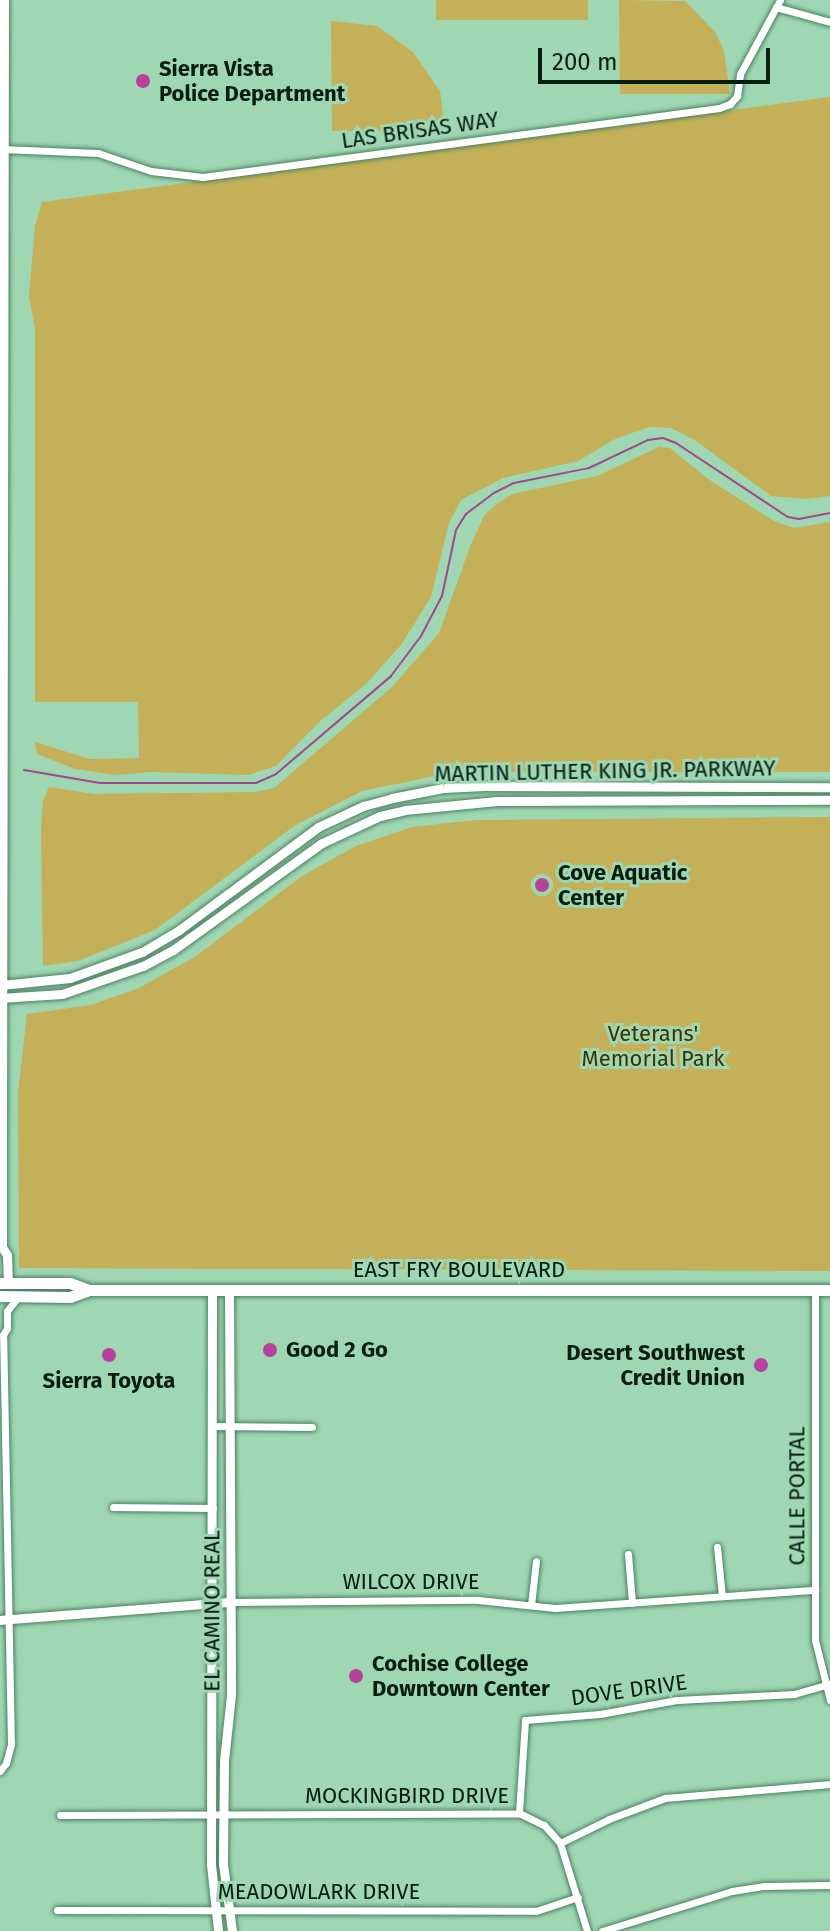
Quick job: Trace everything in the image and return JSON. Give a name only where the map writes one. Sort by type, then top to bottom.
[{"type":"main road","name":"EAST FRY BOULEVARD","points":[[4,1283],[70,1283],[89,1290],[830,1290]]},
{"type":"main road","name":"EAST FRY BOULEVARD","points":[[0,1296],[70,1297],[89,1290]]},
{"type":"street","points":[[4,0],[1,1249],[7,1255],[4,1283]]},
{"type":"street","points":[[778,4],[830,22]]},
{"type":"street","name":"LAS BRISAS WAY","points":[[2,149],[98,153],[151,171],[203,177],[719,108],[730,104],[737,96],[740,74],[778,4]]},
{"type":"street","name":"MARTIN LUTHER KING JR. PARKWAY","points":[[2,992],[70,978],[142,952],[179,930],[318,827],[392,798],[443,788],[484,786],[830,787]]},
{"type":"street","name":"MARTIN LUTHER KING JR. PARKWAY","points":[[2,992],[62,994],[143,966],[173,950],[322,843],[380,816],[405,810],[497,801],[830,800]]},
{"type":"street","name":"EL CAMINO REAL","points":[[212,1290],[211,1815],[214,1910],[218,1931]]},
{"type":"street","name":"EL CAMINO REAL","points":[[229,1290],[231,1695],[223,1815],[232,1931]]},
{"type":"street","name":"CALLE PORTAL","points":[[815,1290],[815,1640],[830,1700]]},
{"type":"street","points":[[0,1771],[6,1763],[11,1744],[2,1619],[1,1333],[7,1328],[7,1311],[19,1296]]},
{"type":"street","points":[[214,1426],[312,1427]]},
{"type":"street","points":[[113,1507],[213,1508]]},
{"type":"street","points":[[717,1547],[722,1596]]},
{"type":"street","points":[[628,1554],[632,1603]]},
{"type":"street","points":[[531,1605],[536,1561]]},
{"type":"street","name":"WILCOX DRIVE","points":[[2,1619],[213,1602],[478,1600],[555,1608],[815,1590]]},
{"type":"street","name":"DOVE DRIVE","points":[[519,1813],[525,1720],[600,1714],[677,1700],[794,1694],[827,1686]]},
{"type":"street","points":[[587,1931],[560,1843],[609,1819],[665,1798],[830,1784]]},
{"type":"street","name":"MOCKINGBIRD DRIVE","points":[[60,1815],[519,1813],[544,1825],[560,1843]]},
{"type":"street","points":[[602,1931],[732,1891],[765,1886],[830,1885]]},
{"type":"street","name":"MEADOWLARK DRIVE","points":[[57,1910],[536,1911],[578,1897]]},
{"type":"green space","points":[[436,0],[588,0],[588,20],[436,20]]},
{"type":"green space","points":[[619,0],[685,1],[715,32],[724,51],[730,94],[620,94]]},
{"type":"green space","points":[[331,21],[377,26],[413,52],[440,91],[445,131],[332,131]]},
{"type":"green space","points":[[830,97],[830,496],[806,499],[771,496],[696,441],[671,428],[649,427],[615,439],[578,461],[503,478],[461,500],[449,523],[431,597],[401,645],[366,684],[319,722],[276,766],[248,775],[151,772],[115,775],[75,769],[37,754],[35,742],[90,759],[139,758],[138,702],[35,702],[35,328],[29,297],[35,226],[42,202]]},
{"type":"green space","points":[[659,447],[670,448],[708,479],[774,521],[794,528],[830,522],[830,772],[490,772],[431,777],[362,791],[294,826],[155,930],[78,961],[43,966],[41,828],[43,801],[49,787],[94,794],[255,792],[274,788],[393,686],[439,633],[471,544],[484,516],[494,506],[512,494],[597,476]]},
{"type":"green space","name":"Veterans' Memorial Park","points":[[830,817],[830,1271],[19,1268],[18,1093],[27,1014],[91,1005],[139,988],[196,956],[302,876],[356,846],[412,827],[476,820]]},
{"type":"waterway","points":[[24,770],[100,783],[256,783],[276,774],[391,676],[421,636],[442,596],[456,530],[466,514],[494,493],[514,483],[589,468],[648,440],[663,438],[676,443],[788,517],[799,519],[830,513]]},
{"type":"place","name":"Sierra Vista Police Department","points":[[143,81]]},
{"type":"place","name":"Cove Aquatic Center","points":[[542,885]]},
{"type":"place","name":"Good 2 Go","points":[[270,1350]]},
{"type":"place","name":"Sierra Toyota","points":[[109,1355]]},
{"type":"place","name":"Desert Southwest Credit Union","points":[[761,1365]]},
{"type":"place","name":"Cochise College Downtown Center","points":[[356,1676]]}]
